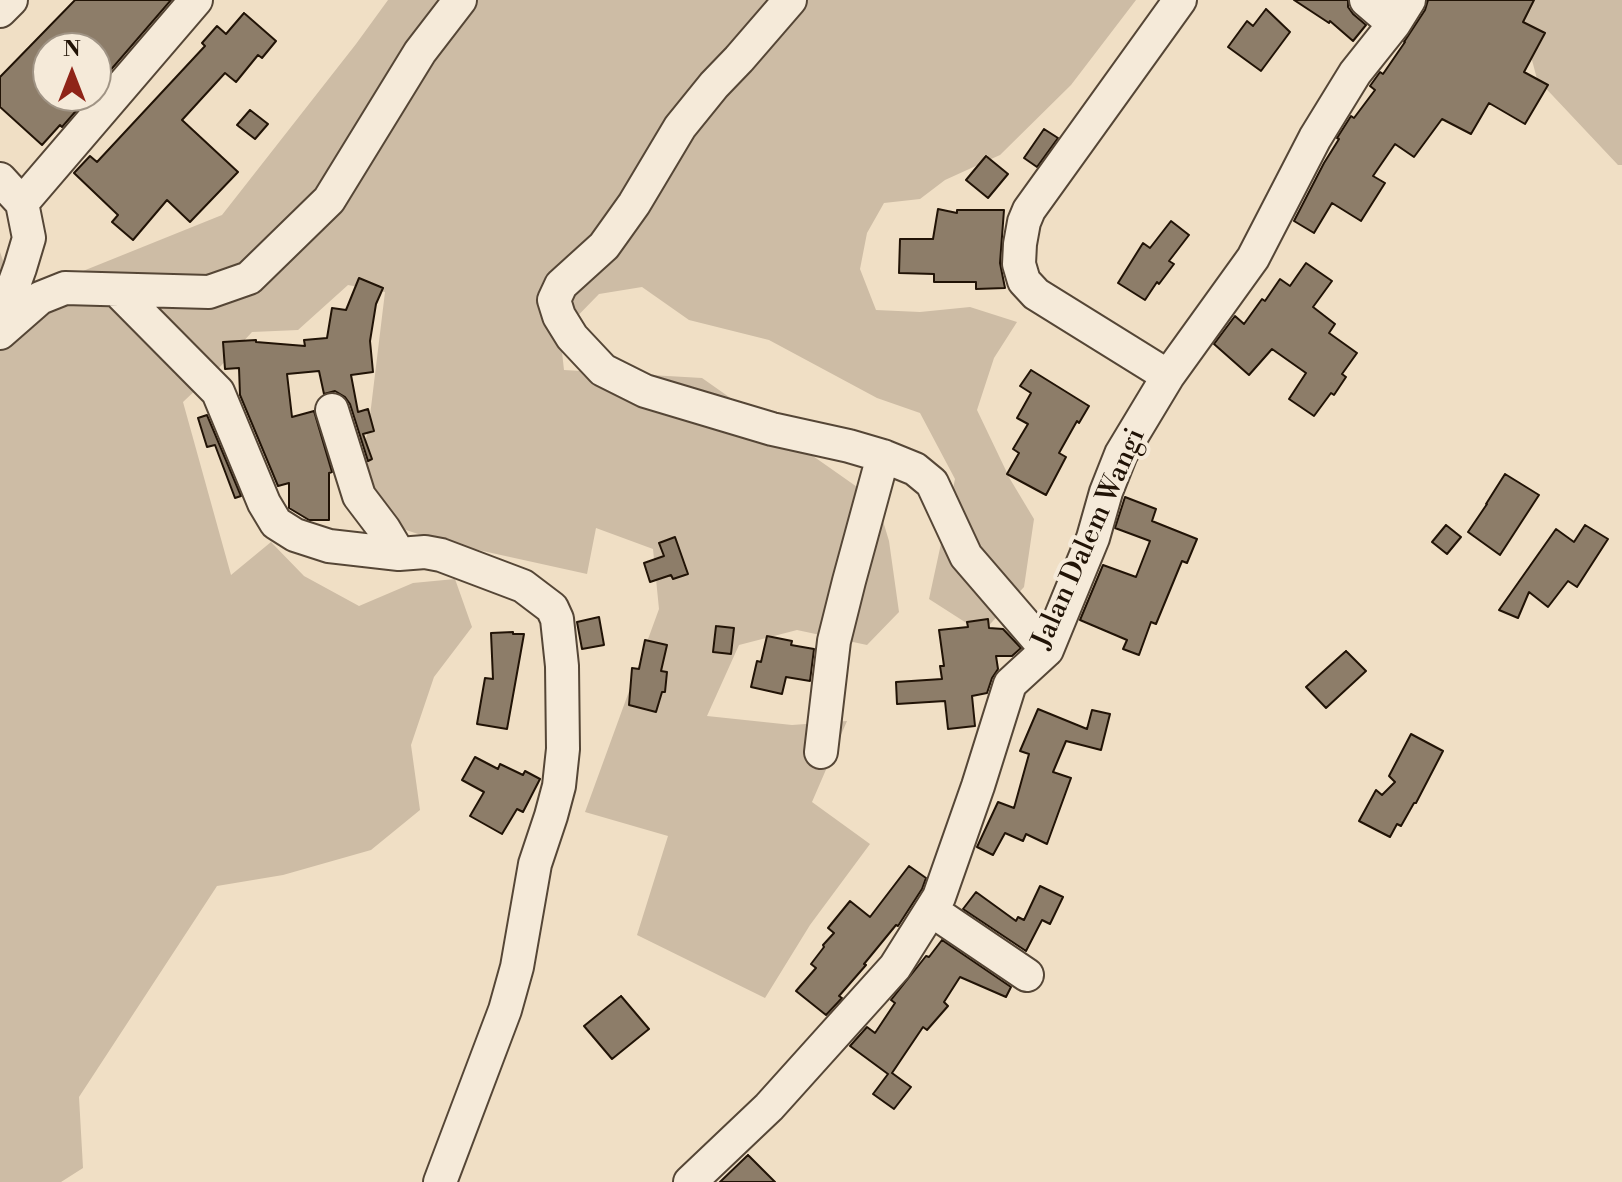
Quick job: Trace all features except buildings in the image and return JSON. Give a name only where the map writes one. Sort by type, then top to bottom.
[{"type":"street","points":[[0,11],[11,0]]},
{"type":"street","points":[[22,203],[196,0]]},
{"type":"street","points":[[0,333],[40,298],[65,288],[209,292],[249,278],[329,200],[420,52],[460,0]]},
{"type":"street","points":[[790,0],[680,127],[634,204],[604,246],[561,285],[554,300],[559,316],[572,337],[603,370],[645,391],[772,429],[849,446],[915,469],[932,483],[966,556],[1047,650]]},
{"type":"street","points":[[1168,376],[1036,294],[1024,281],[1019,264],[1024,222],[1029,210],[1180,0]]},
{"type":"street","points":[[1366,0],[1401,12]]},
{"type":"street","name":"Jalan Dalem Wangi","points":[[690,1182],[769,1107],[895,967],[939,897],[1010,684],[1047,650],[1093,538],[1121,454],[1168,376],[1253,258],[1315,138],[1355,73],[1401,12]]},
{"type":"street","points":[[0,179],[22,203],[29,238],[0,323]]},
{"type":"street","points":[[117,290],[218,392],[264,503],[276,523],[295,535],[329,546],[441,555],[523,586],[552,608],[557,619],[562,666],[563,749],[559,786],[535,864],[505,1010],[440,1182]]},
{"type":"street","points":[[332,410],[359,496],[399,554]]},
{"type":"street","points":[[821,752],[834,641],[883,456]]},
{"type":"street","points":[[931,910],[1027,975]]},
{"type":"shaded area","points":[[388,0],[1136,0],[1071,85],[1000,155],[945,180],[920,199],[884,203],[867,233],[860,269],[876,310],[920,312],[970,307],[1017,322],[994,358],[977,410],[1010,479],[1034,519],[1024,587],[982,633],[929,599],[955,479],[920,413],[877,398],[769,340],[689,320],[642,287],[599,294],[560,334],[564,370],[702,378],[877,501],[889,541],[899,612],[867,645],[797,630],[739,645],[707,716],[792,725],[847,721],[812,802],[870,844],[810,925],[765,998],[637,935],[668,836],[585,812],[659,609],[653,549],[596,528],[587,574],[442,542],[376,520],[359,473],[369,424],[385,292],[348,285],[298,330],[252,332],[183,402],[231,575],[271,542],[304,576],[359,606],[413,583],[455,579],[472,627],[434,677],[411,745],[420,810],[371,850],[283,875],[217,886],[79,1097],[83,1168],[61,1182],[0,1182],[0,252],[16,298],[222,215]]},
{"type":"shaded area","points":[[1516,0],[1622,0],[1622,165],[1618,165],[1537,79]]}]
